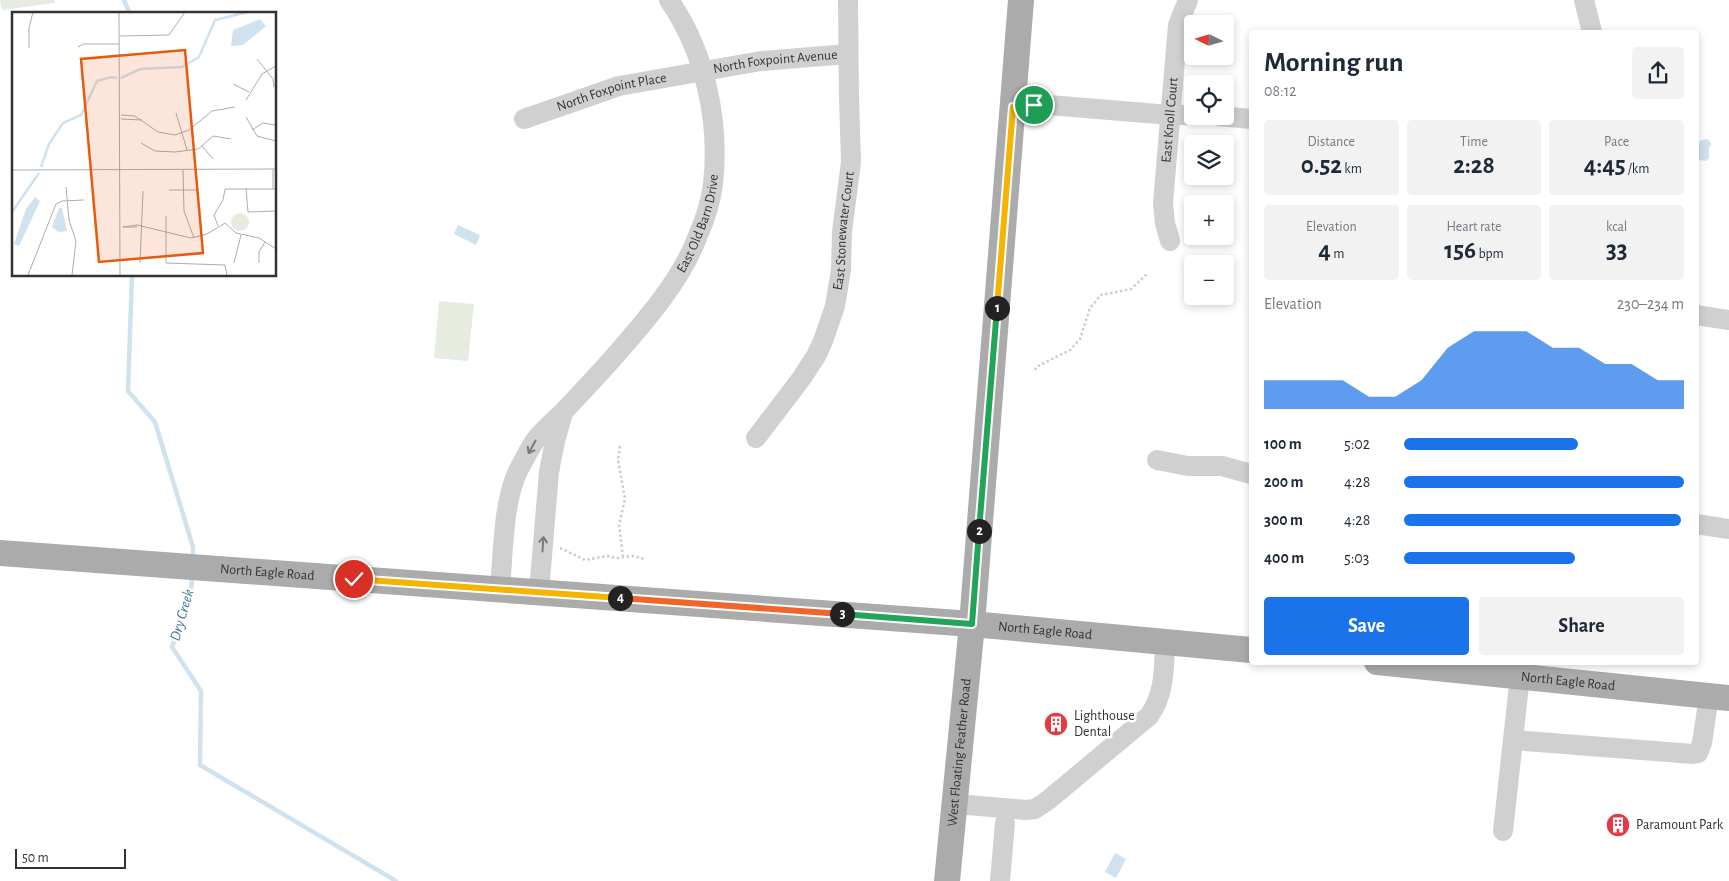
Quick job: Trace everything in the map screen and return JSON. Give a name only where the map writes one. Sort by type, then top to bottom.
[{"type":"main road","name":"West Floating Feather Road","points":[[947,881],[972,624],[1021,0]]},
{"type":"main road","name":"North Eagle Road","points":[[0,552],[972,624],[1249,650]]},
{"type":"main road","name":"North Eagle Road","points":[[1428,665],[1719,697]]},
{"type":"street","name":"East Old Barn Drive","points":[[500,590],[507,510],[518,472],[536,438],[564,411],[620,350],[670,288],[697,240],[713,185],[713,126],[711,106],[703,72],[683,24],[669,0]]},
{"type":"street","name":"East Stonewater Court","points":[[756,438],[816,356],[835,306],[851,162],[848,0]]},
{"type":"street","name":"East Knoll Court","points":[[1170,241],[1163,203],[1178,25],[1188,0]]},
{"type":"street","points":[[1584,0],[1592,30]]},
{"type":"street","name":"North Foxpoint Avenue","points":[[703,72],[761,61],[848,54]]},
{"type":"street","name":"North Foxpoint Place","points":[[524,119],[619,86],[703,72]]},
{"type":"street","points":[[1013,107],[1049,104],[1184,115]]},
{"type":"street","points":[[1234,117],[1249,119]]},
{"type":"street","points":[[1699,315],[1729,320]]},
{"type":"street","name":"East Old Barn Drive","points":[[539,592],[549,472],[555,441],[564,411]]},
{"type":"street","points":[[1157,460],[1188,466],[1222,466],[1249,473]]},
{"type":"street","points":[[1699,524],[1729,529]]},
{"type":"street","points":[[955,804],[1026,810],[1035,809],[1047,801],[1149,716],[1161,694],[1166,642]]},
{"type":"street","points":[[1503,831],[1520,676]]},
{"type":"street","points":[[1513,740],[1698,753],[1719,697]]},
{"type":"street","points":[[1000,881],[1005,823]]},
{"type":"path","points":[[1035,370],[1036,367],[1070,350],[1080,338],[1090,308],[1101,295],[1131,289],[1147,274]]},
{"type":"path","points":[[620,446],[618,460],[626,499],[619,525],[623,557]]},
{"type":"path","points":[[556,546],[585,560],[606,556],[634,556],[644,559]]},
{"type":"shaded area","points":[[0,0],[54,0],[55,3],[2,10]]},
{"type":"shaded area","points":[[439,301],[474,304],[468,361],[434,358]]},
{"type":"water","points":[[1706,139],[1711,144],[1709,158],[1706,161],[1699,160],[1700,141]]},
{"type":"water","points":[[458,225],[480,235],[476,245],[454,234]]},
{"type":"water","points":[[1115,853],[1126,859],[1116,878],[1105,872]]},
{"type":"waterway","name":"Dry Creek","points":[[124,0],[129,12]]},
{"type":"waterway","name":"Dry Creek","points":[[132,276],[128,391],[155,422],[193,547],[193,558]]},
{"type":"waterway","name":"Dry Creek","points":[[192,575],[191,594],[172,647],[201,691],[200,765],[396,881]]},
{"type":"place","name":"Lighthouse Dental","points":[[1056,724]]},
{"type":"place","name":"Paramount Park","points":[[1618,825]]},
{"type":"route","points":[[354,579],[972,624],[1013,107],[1034,105]]}]
